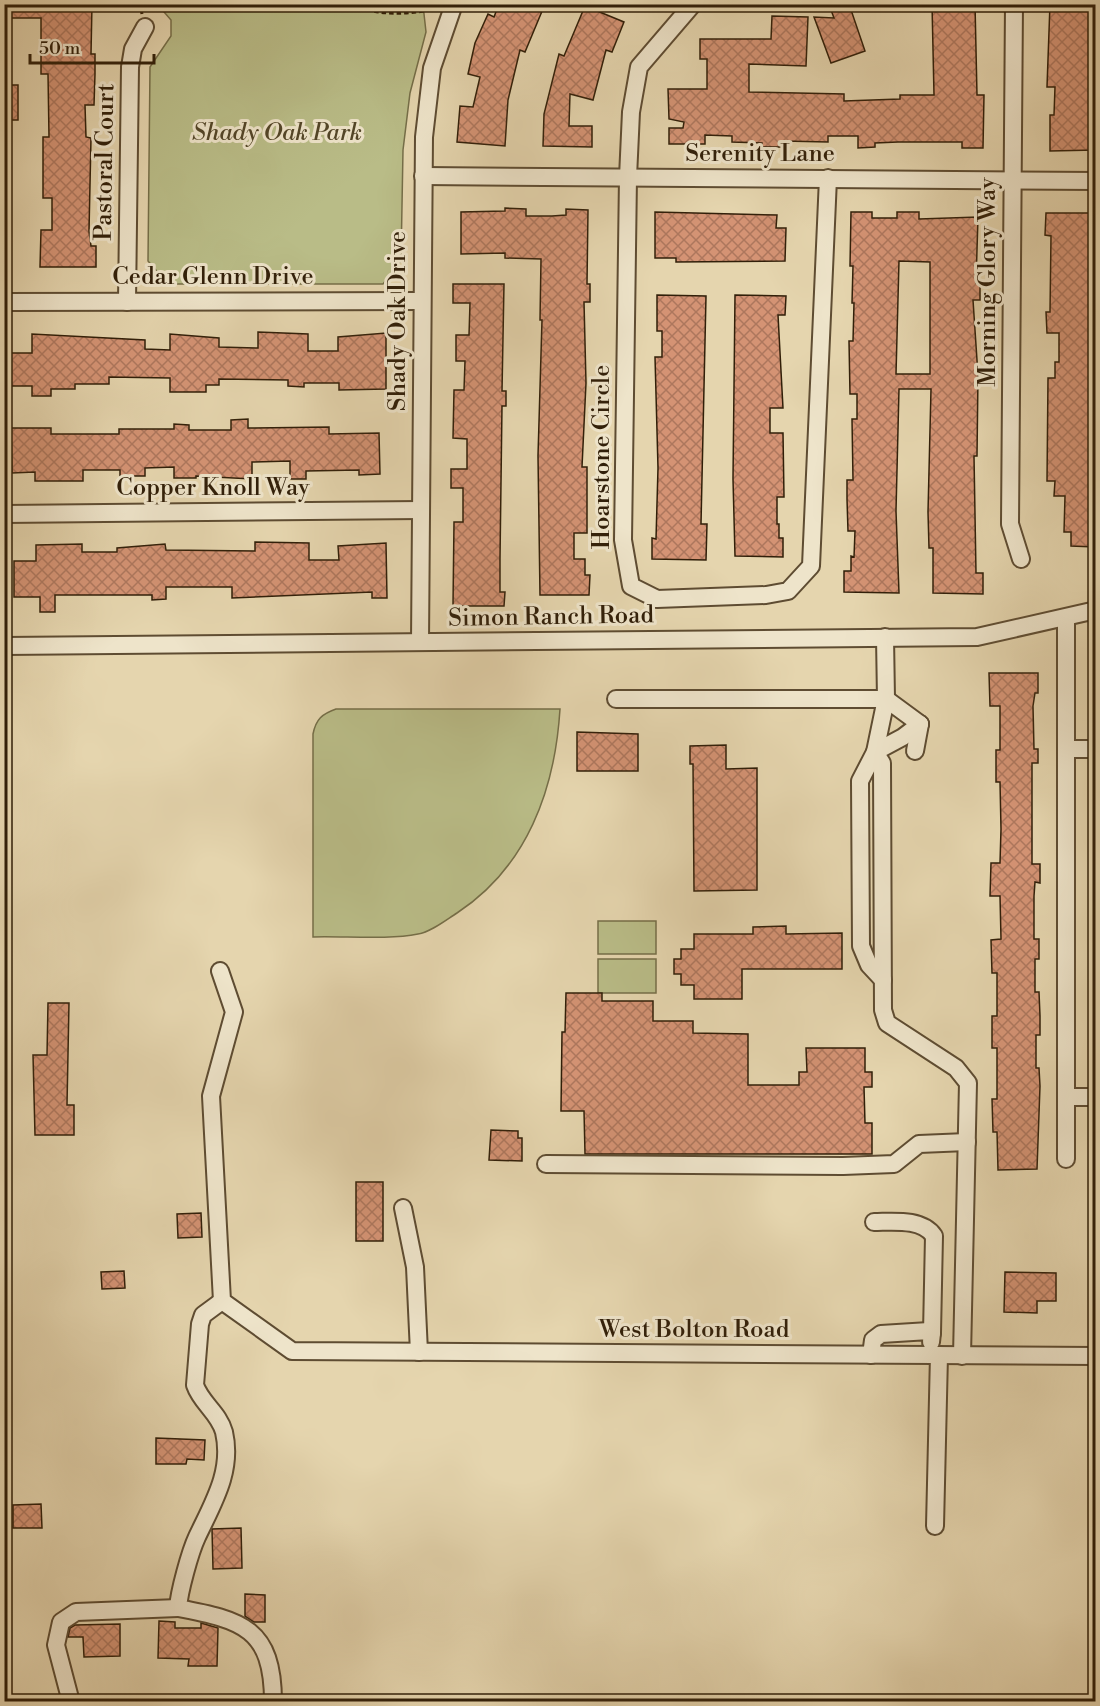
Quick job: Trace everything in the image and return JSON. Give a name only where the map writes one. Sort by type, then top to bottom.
[{"type":"street","points":[[628,177],[632,112],[639,67],[693,4]]},
{"type":"street","name":"Morning Glory Way","points":[[1014,4],[1010,524],[1021,559]]},
{"type":"street","name":"Shady Oak Drive","points":[[420,642],[424,137],[432,68],[453,5]]},
{"type":"street","name":"Pastoral Court","points":[[127,302],[130,68],[136,42],[145,27]]},
{"type":"street","name":"Serenity Lane","points":[[423,176],[1095,180]]},
{"type":"street","name":"Hoarstone Circle","points":[[628,177],[623,540],[632,586],[657,599],[766,595],[788,591],[811,566],[828,178]]},
{"type":"street","name":"Cedar Glenn Drive","points":[[4,302],[421,301]]},
{"type":"street","name":"Copper Knoll Way","points":[[4,514],[421,510]]},
{"type":"street","name":"Simon Ranch Road","points":[[4,646],[977,637],[1095,610]]},
{"type":"street","points":[[1066,618],[1066,1159]]},
{"type":"street","points":[[885,637],[886,699],[875,752],[882,764],[883,1010],[887,1023],[917,1045],[956,1068],[968,1083],[962,1356]]},
{"type":"street","points":[[616,699],[886,699],[920,724]]},
{"type":"street","points":[[915,751],[920,724]]},
{"type":"street","points":[[875,752],[920,724]]},
{"type":"street","points":[[1066,749],[1095,749]]},
{"type":"street","points":[[178,1608],[179,1593],[194,1545],[220,1493],[224,1463],[224,1434],[220,1419],[198,1393],[195,1385],[200,1324],[203,1315],[222,1301],[212,1096],[234,1012],[220,971]]},
{"type":"street","points":[[1066,1097],[1095,1097]]},
{"type":"street","points":[[546,1164],[831,1166],[894,1164],[919,1144],[967,1142]]},
{"type":"street","points":[[403,1208],[415,1267],[419,1352]]},
{"type":"street","points":[[874,1222],[912,1223],[932,1232],[934,1236],[932,1333],[935,1355],[935,1526]]},
{"type":"street","name":"West Bolton Road","points":[[222,1301],[291,1351],[1095,1356]]},
{"type":"street","points":[[871,1355],[873,1340],[881,1334],[904,1331],[932,1333]]},
{"type":"street","points":[[71,1701],[56,1645],[61,1622],[76,1612],[178,1608],[230,1618],[246,1629],[261,1645],[270,1661],[273,1701]]},
{"type":"path","points":[[352,4],[364,10],[386,14],[453,5]]},
{"type":"green space","name":"Shady Oak Park","points":[[158,5],[423,5],[426,32],[410,93],[403,150],[401,261],[383,284],[168,284],[148,261],[150,67],[171,36],[171,20]]},
{"type":"green space","points":[[336,709],[560,709],[552,769],[544,797],[519,850],[502,873],[481,894],[457,913],[428,931],[393,937],[313,937],[313,734],[320,718]]},
{"type":"green space","points":[[598,921],[656,921],[656,954],[598,954]]},
{"type":"green space","points":[[598,959],[656,959],[656,993],[598,993]]},
{"type":"building","points":[[4,4],[92,4],[91,54],[95,54],[94,105],[85,105],[86,137],[91,138],[89,231],[91,246],[96,246],[96,267],[40,267],[41,230],[52,230],[52,198],[43,198],[43,137],[49,137],[48,74],[41,74],[41,18],[4,18]]},
{"type":"building","points":[[499,4],[545,4],[525,52],[520,50],[508,100],[505,146],[457,142],[460,106],[473,107],[480,77],[468,74],[475,43],[488,14],[494,17]]},
{"type":"building","points":[[849,4],[865,51],[831,63],[814,17],[834,18],[831,10]]},
{"type":"building","points":[[932,4],[975,4],[977,95],[984,95],[983,148],[962,148],[962,142],[898,142],[875,143],[875,147],[858,148],[858,136],[828,136],[828,142],[783,141],[783,147],[762,147],[762,143],[732,142],[732,136],[705,135],[705,144],[669,144],[669,128],[683,128],[684,122],[669,119],[668,89],[707,89],[707,59],[700,59],[700,39],[771,39],[772,16],[808,17],[806,66],[749,64],[749,92],[844,94],[844,101],[900,99],[900,95],[934,95]]},
{"type":"building","points":[[1050,4],[1095,4],[1095,150],[1050,151],[1050,115],[1054,115],[1055,87],[1047,87]]},
{"type":"building","points":[[585,6],[624,22],[612,52],[606,50],[593,100],[570,94],[569,126],[592,126],[592,147],[543,146],[544,114],[559,54],[564,56]]},
{"type":"building","points":[[4,85],[18,85],[18,120],[4,120]]},
{"type":"building","points":[[505,208],[526,209],[526,216],[566,215],[566,209],[588,210],[587,284],[590,284],[590,302],[584,302],[586,383],[582,467],[587,467],[587,533],[574,533],[574,559],[585,559],[585,575],[590,575],[589,595],[540,595],[538,456],[542,320],[540,320],[541,259],[505,258],[505,253],[461,254],[461,212],[505,211]]},
{"type":"building","points":[[655,212],[777,215],[776,228],[786,228],[785,261],[676,262],[676,258],[655,258]]},
{"type":"building","points":[[851,212],[872,212],[872,218],[897,218],[897,212],[919,212],[919,219],[978,217],[976,283],[980,283],[980,300],[973,300],[978,375],[977,456],[974,456],[976,573],[983,573],[983,594],[933,593],[933,548],[929,548],[928,512],[931,389],[899,389],[896,511],[899,593],[844,592],[844,571],[851,571],[855,531],[848,531],[847,499],[847,480],[853,480],[852,419],[857,419],[857,394],[850,394],[849,341],[853,341],[854,303],[852,303],[853,266],[850,266]],"holes":[[[899,261],[930,262],[930,374],[896,374]]]},
{"type":"building","points":[[1046,213],[1095,213],[1095,299],[1093,299],[1095,547],[1071,546],[1071,532],[1064,532],[1065,496],[1054,496],[1055,481],[1047,481],[1048,378],[1055,378],[1055,362],[1059,362],[1059,333],[1047,333],[1046,312],[1050,312],[1051,236],[1045,235]]},
{"type":"building","points":[[453,284],[504,284],[502,391],[506,391],[506,406],[502,406],[500,592],[505,592],[504,606],[453,606],[454,522],[463,522],[463,488],[451,488],[451,469],[467,469],[467,439],[453,438],[454,390],[464,390],[465,361],[456,361],[456,335],[469,335],[470,303],[453,303]]},
{"type":"building","points":[[657,295],[706,296],[701,524],[707,524],[706,560],[652,559],[652,538],[656,539],[658,468],[655,357],[662,357],[662,331],[657,331]]},
{"type":"building","points":[[735,295],[786,296],[785,315],[778,315],[783,408],[770,408],[770,433],[783,433],[784,497],[777,497],[777,524],[779,524],[779,538],[783,538],[783,557],[735,556],[733,479]]},
{"type":"building","points":[[258,332],[308,334],[308,351],[338,351],[338,337],[386,333],[386,389],[339,390],[339,383],[304,383],[304,387],[288,386],[288,380],[219,379],[219,385],[206,385],[206,392],[170,392],[170,378],[109,377],[109,384],[75,384],[75,389],[51,389],[51,396],[32,396],[32,386],[10,386],[10,353],[32,353],[32,334],[145,340],[145,349],[170,350],[170,334],[219,338],[219,347],[258,348]]},
{"type":"building","points":[[248,419],[248,428],[329,427],[329,434],[379,433],[380,474],[359,475],[359,470],[306,471],[306,479],[290,479],[290,461],[252,462],[252,479],[196,476],[196,478],[174,478],[174,467],[145,468],[145,476],[120,476],[120,470],[83,470],[83,481],[35,481],[35,472],[12,473],[11,428],[51,428],[51,434],[119,434],[119,429],[174,429],[174,424],[189,425],[189,430],[231,430],[231,420]]},
{"type":"building","points":[[255,542],[309,543],[309,560],[339,560],[338,546],[386,543],[387,598],[372,598],[372,592],[232,598],[232,587],[166,587],[166,599],[152,600],[152,595],[55,595],[55,612],[40,612],[40,597],[14,597],[14,561],[36,561],[36,545],[82,544],[82,552],[117,552],[117,548],[165,544],[166,550],[255,551]]},
{"type":"building","points":[[989,673],[1038,673],[1038,693],[1035,693],[1033,706],[1034,749],[1038,749],[1038,763],[1032,763],[1032,864],[1040,864],[1040,883],[1035,882],[1034,896],[1034,939],[1039,939],[1039,959],[1035,959],[1035,992],[1039,992],[1040,1016],[1040,1035],[1036,1035],[1036,1068],[1039,1068],[1040,1086],[1037,1169],[998,1170],[997,1132],[993,1132],[992,1099],[997,1099],[997,1048],[992,1048],[992,1016],[997,1016],[997,973],[992,973],[991,940],[1001,939],[1000,896],[990,896],[991,863],[1000,863],[1000,782],[996,782],[996,750],[1000,750],[1000,706],[990,706]]},
{"type":"building","points":[[577,732],[638,734],[638,771],[577,771]]},
{"type":"building","points":[[726,745],[726,769],[757,768],[757,890],[694,891],[693,764],[690,764],[690,746]]},
{"type":"building","points":[[786,926],[786,934],[842,933],[842,969],[742,969],[742,999],[694,999],[694,985],[681,985],[681,974],[674,974],[674,959],[681,959],[681,949],[694,949],[694,934],[753,934],[753,927]]},
{"type":"building","points":[[566,993],[602,993],[602,1001],[653,1001],[653,1021],[693,1021],[693,1033],[748,1034],[748,1085],[799,1085],[799,1072],[807,1072],[806,1048],[865,1048],[865,1072],[872,1072],[872,1087],[864,1087],[865,1123],[872,1123],[872,1154],[585,1154],[584,1111],[561,1111],[562,1032],[565,1032]]},
{"type":"building","points":[[48,1003],[69,1003],[67,1105],[74,1105],[74,1135],[35,1135],[33,1055],[47,1055]]},
{"type":"building","points":[[491,1130],[518,1131],[518,1138],[522,1138],[522,1161],[489,1160]]},
{"type":"building","points":[[356,1182],[383,1182],[383,1241],[356,1241]]},
{"type":"building","points":[[201,1213],[202,1237],[178,1238],[177,1214]]},
{"type":"building","points":[[124,1271],[125,1288],[102,1289],[101,1272]]},
{"type":"building","points":[[1005,1272],[1056,1273],[1056,1301],[1037,1301],[1037,1313],[1004,1312]]},
{"type":"building","points":[[156,1438],[205,1440],[204,1460],[187,1459],[186,1464],[156,1464]]},
{"type":"building","points":[[41,1504],[42,1528],[13,1528],[13,1505]]},
{"type":"building","points":[[241,1528],[242,1568],[213,1569],[212,1529]]},
{"type":"building","points":[[245,1594],[265,1595],[265,1622],[254,1622],[245,1616]]},
{"type":"building","points":[[159,1621],[175,1622],[175,1628],[201,1628],[201,1623],[218,1628],[217,1666],[188,1666],[189,1659],[158,1658]]},
{"type":"building","points":[[120,1624],[120,1656],[84,1657],[83,1637],[68,1637],[70,1628],[75,1625]]}]
